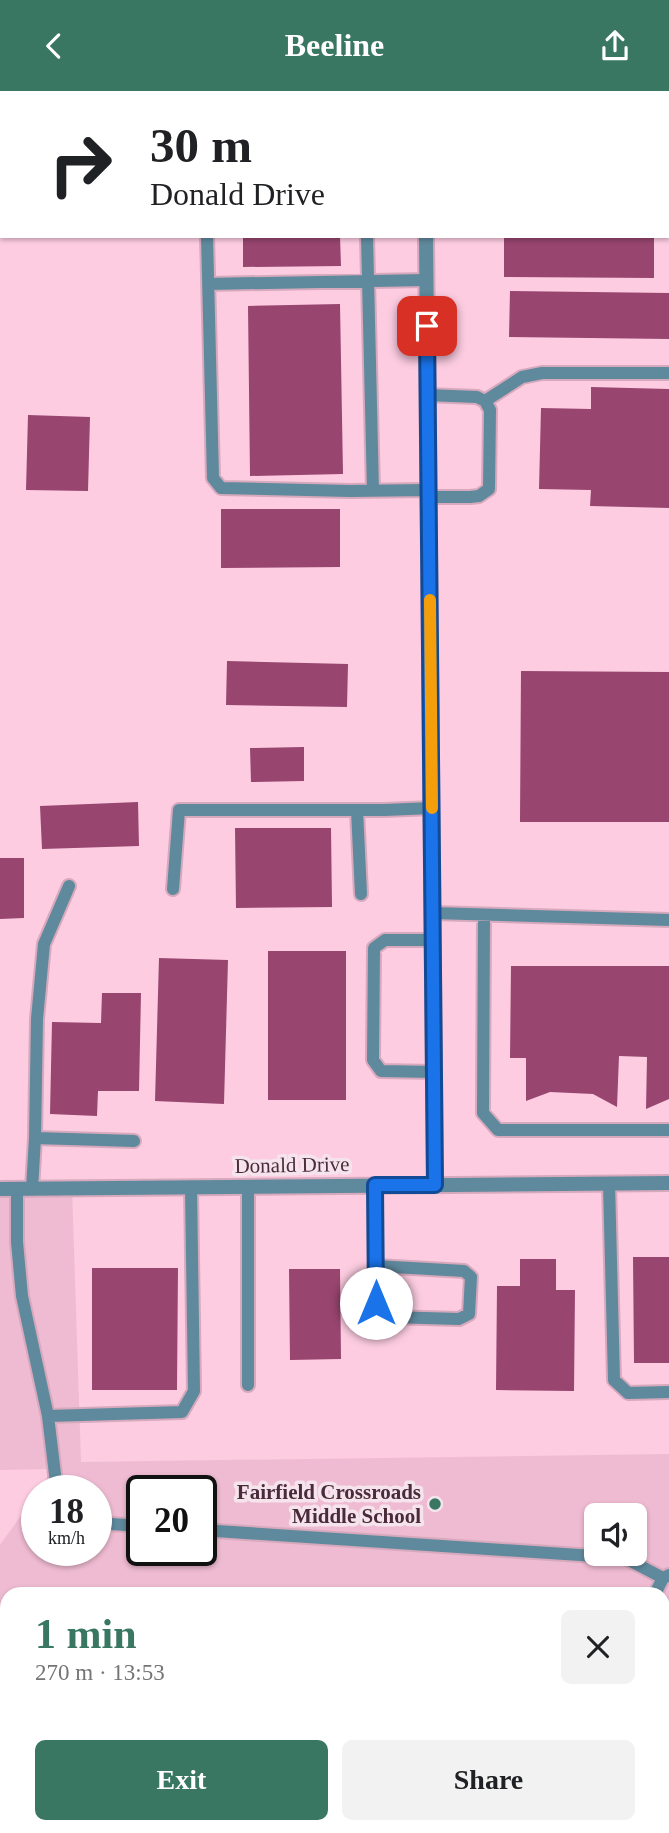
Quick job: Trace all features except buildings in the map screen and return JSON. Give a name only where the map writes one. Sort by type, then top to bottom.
[{"type":"street","points":[[426,238],[435,1185]]},
{"type":"street","name":"Donald Drive","points":[[0,1189],[669,1183]]},
{"type":"lane","points":[[208,238],[213,478],[221,488],[479,496],[489,489],[490,410],[485,401],[477,397],[427,395]]},
{"type":"lane","points":[[367,238],[373,491]]},
{"type":"lane","points":[[208,284],[426,280]]},
{"type":"lane","points":[[485,401],[522,377],[542,373],[669,373]]},
{"type":"lane","points":[[173,890],[179,810],[358,810],[432,807]]},
{"type":"lane","points":[[358,810],[361,894]]},
{"type":"lane","points":[[32,1189],[37,1019],[44,944],[69,886]]},
{"type":"lane","points":[[433,913],[669,920]]},
{"type":"lane","points":[[484,915],[483,1113],[498,1130],[669,1130]]},
{"type":"lane","points":[[433,940],[385,940],[374,948],[373,1060],[381,1071],[434,1072]]},
{"type":"lane","points":[[35,1138],[134,1141]]},
{"type":"lane","points":[[609,1183],[614,1380],[628,1393],[669,1392]]},
{"type":"lane","points":[[375,1185],[376,1303],[381,1311],[389,1317],[459,1319],[469,1314],[471,1277],[464,1271],[376,1266]]},
{"type":"lane","points":[[48,1416],[182,1412],[194,1391],[191,1187]]},
{"type":"lane","points":[[248,1187],[248,1385]]},
{"type":"lane","points":[[17,1189],[17,1242],[22,1296],[48,1416],[55,1475]]},
{"type":"lane","points":[[217,1531],[625,1558],[666,1576]]},
{"type":"shaded area","name":"Fairfield Crossroads Middle School","points":[[72,1188],[81,1462],[669,1454],[669,1587],[0,1587],[0,1545],[21,1515],[21,1566],[112,1566],[112,1475],[49,1475],[53,1469],[0,1470],[0,1189]]},
{"type":"slow traffic","points":[[430,600],[432,808]]},
{"type":"place","name":"Fairfield Crossroads Middle School","points":[[435,1504]]},
{"type":"route","points":[[376,1303],[375,1185],[435,1185],[427,326]]}]
